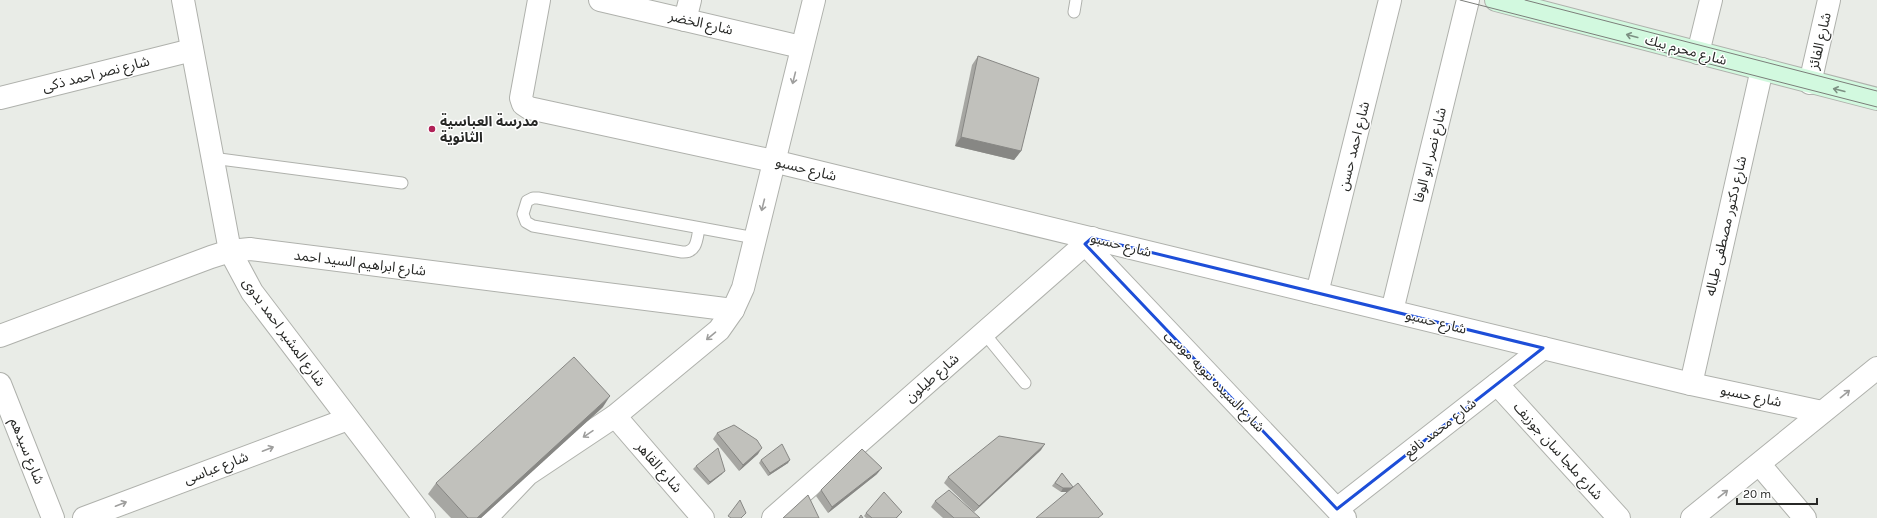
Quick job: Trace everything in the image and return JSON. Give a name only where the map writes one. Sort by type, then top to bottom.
[{"type":"main road","name":"شارع محرم بيك","points":[[1496,0],[1762,69],[1810,83],[1877,99]]},
{"type":"street","name":"شارع المشير احمد بدوى","points":[[183,0],[230,251],[252,292],[424,518]]},
{"type":"street","name":"شارع حسبو","points":[[539,0],[521,98],[525,106],[773,161],[1088,241],[1317,293],[1691,384],[1822,412]]},
{"type":"street","name":"شارع الخضر","points":[[600,0],[688,10],[801,47]]},
{"type":"street","points":[[486,518],[528,474],[615,416],[719,330],[733,310],[743,288],[801,47],[814,0]]},
{"type":"street","name":"شارع احمد حسن","points":[[1317,293],[1390,0]]},
{"type":"street","name":"شارع نصر ابو الوفا","points":[[1392,311],[1468,0]]},
{"type":"street","points":[[1698,53],[1711,0]]},
{"type":"street","name":"شارع الفائز","points":[[1810,83],[1829,0]]},
{"type":"street","name":"شارع نصر احمد ذكى","points":[[0,98],[192,50]]},
{"type":"street","name":"شارع دكتور مصطفى طباله","points":[[1691,384],[1762,69]]},
{"type":"street","name":"شارع طيلون","points":[[773,518],[1088,241]]},
{"type":"street","name":"شارع السيده نبويه موسى","points":[[1088,241],[1341,514]]},
{"type":"street","name":"شارع ابراهيم السيد احمد","points":[[0,336],[230,251],[250,249],[733,310]]},
{"type":"street","name":"شارع محمد نافع","points":[[1341,514],[1497,384],[1543,348]]},
{"type":"street","points":[[1692,518],[1760,465],[1822,412],[1874,374]]},
{"type":"street","name":"شارع سيدهم","points":[[0,384],[53,518]]},
{"type":"street","name":"شارع ملجا سان جوزيف","points":[[1497,384],[1619,518]]},
{"type":"street","name":"شارع القاهر","points":[[615,416],[703,518]]},
{"type":"street","name":"شارع عباسى","points":[[84,518],[348,419]]},
{"type":"street","points":[[1760,465],[1805,518]]},
{"type":"lane","points":[[1074,12],[1076,0]]},
{"type":"lane","points":[[212,158],[402,183]]},
{"type":"lane","points":[[699,228],[694,247],[691,251],[682,252],[533,226],[526,222],[523,214],[527,201],[533,198],[538,198],[755,238]]},
{"type":"lane","points":[[984,333],[1025,383]]},
{"type":"highlighted area","points":[[1092,238],[1543,348],[1337,509],[1085,244]]},
{"type":"building","points":[[978,56],[1039,78],[1021,151],[961,137]]},
{"type":"building","points":[[574,357],[610,396],[477,518],[468,518],[436,483]]},
{"type":"building","points":[[734,425],[757,440],[762,448],[743,465],[717,433]]},
{"type":"building","points":[[999,436],[1045,444],[979,506],[948,477]]},
{"type":"building","points":[[782,444],[790,460],[770,473],[761,460]]},
{"type":"building","points":[[718,448],[725,471],[710,482],[696,466]]},
{"type":"building","points":[[862,449],[882,468],[832,507],[821,490]]},
{"type":"building","points":[[1062,473],[1073,487],[1063,488],[1055,483]]},
{"type":"building","points":[[1078,483],[1103,514],[1098,518],[1036,518]]},
{"type":"building","points":[[949,490],[980,518],[954,518],[935,501]]},
{"type":"building","points":[[884,492],[902,512],[896,518],[872,518],[866,513]]},
{"type":"building","points":[[808,495],[819,518],[783,518]]},
{"type":"building","points":[[740,500],[746,513],[741,518],[731,518],[728,516]]},
{"type":"tram line","points":[[1460,0],[1877,107]]},
{"type":"tram line","points":[[1525,0],[1877,91]]},
{"type":"place","name":"مدرسة العباسية الثانوية","points":[[432,129]]}]
